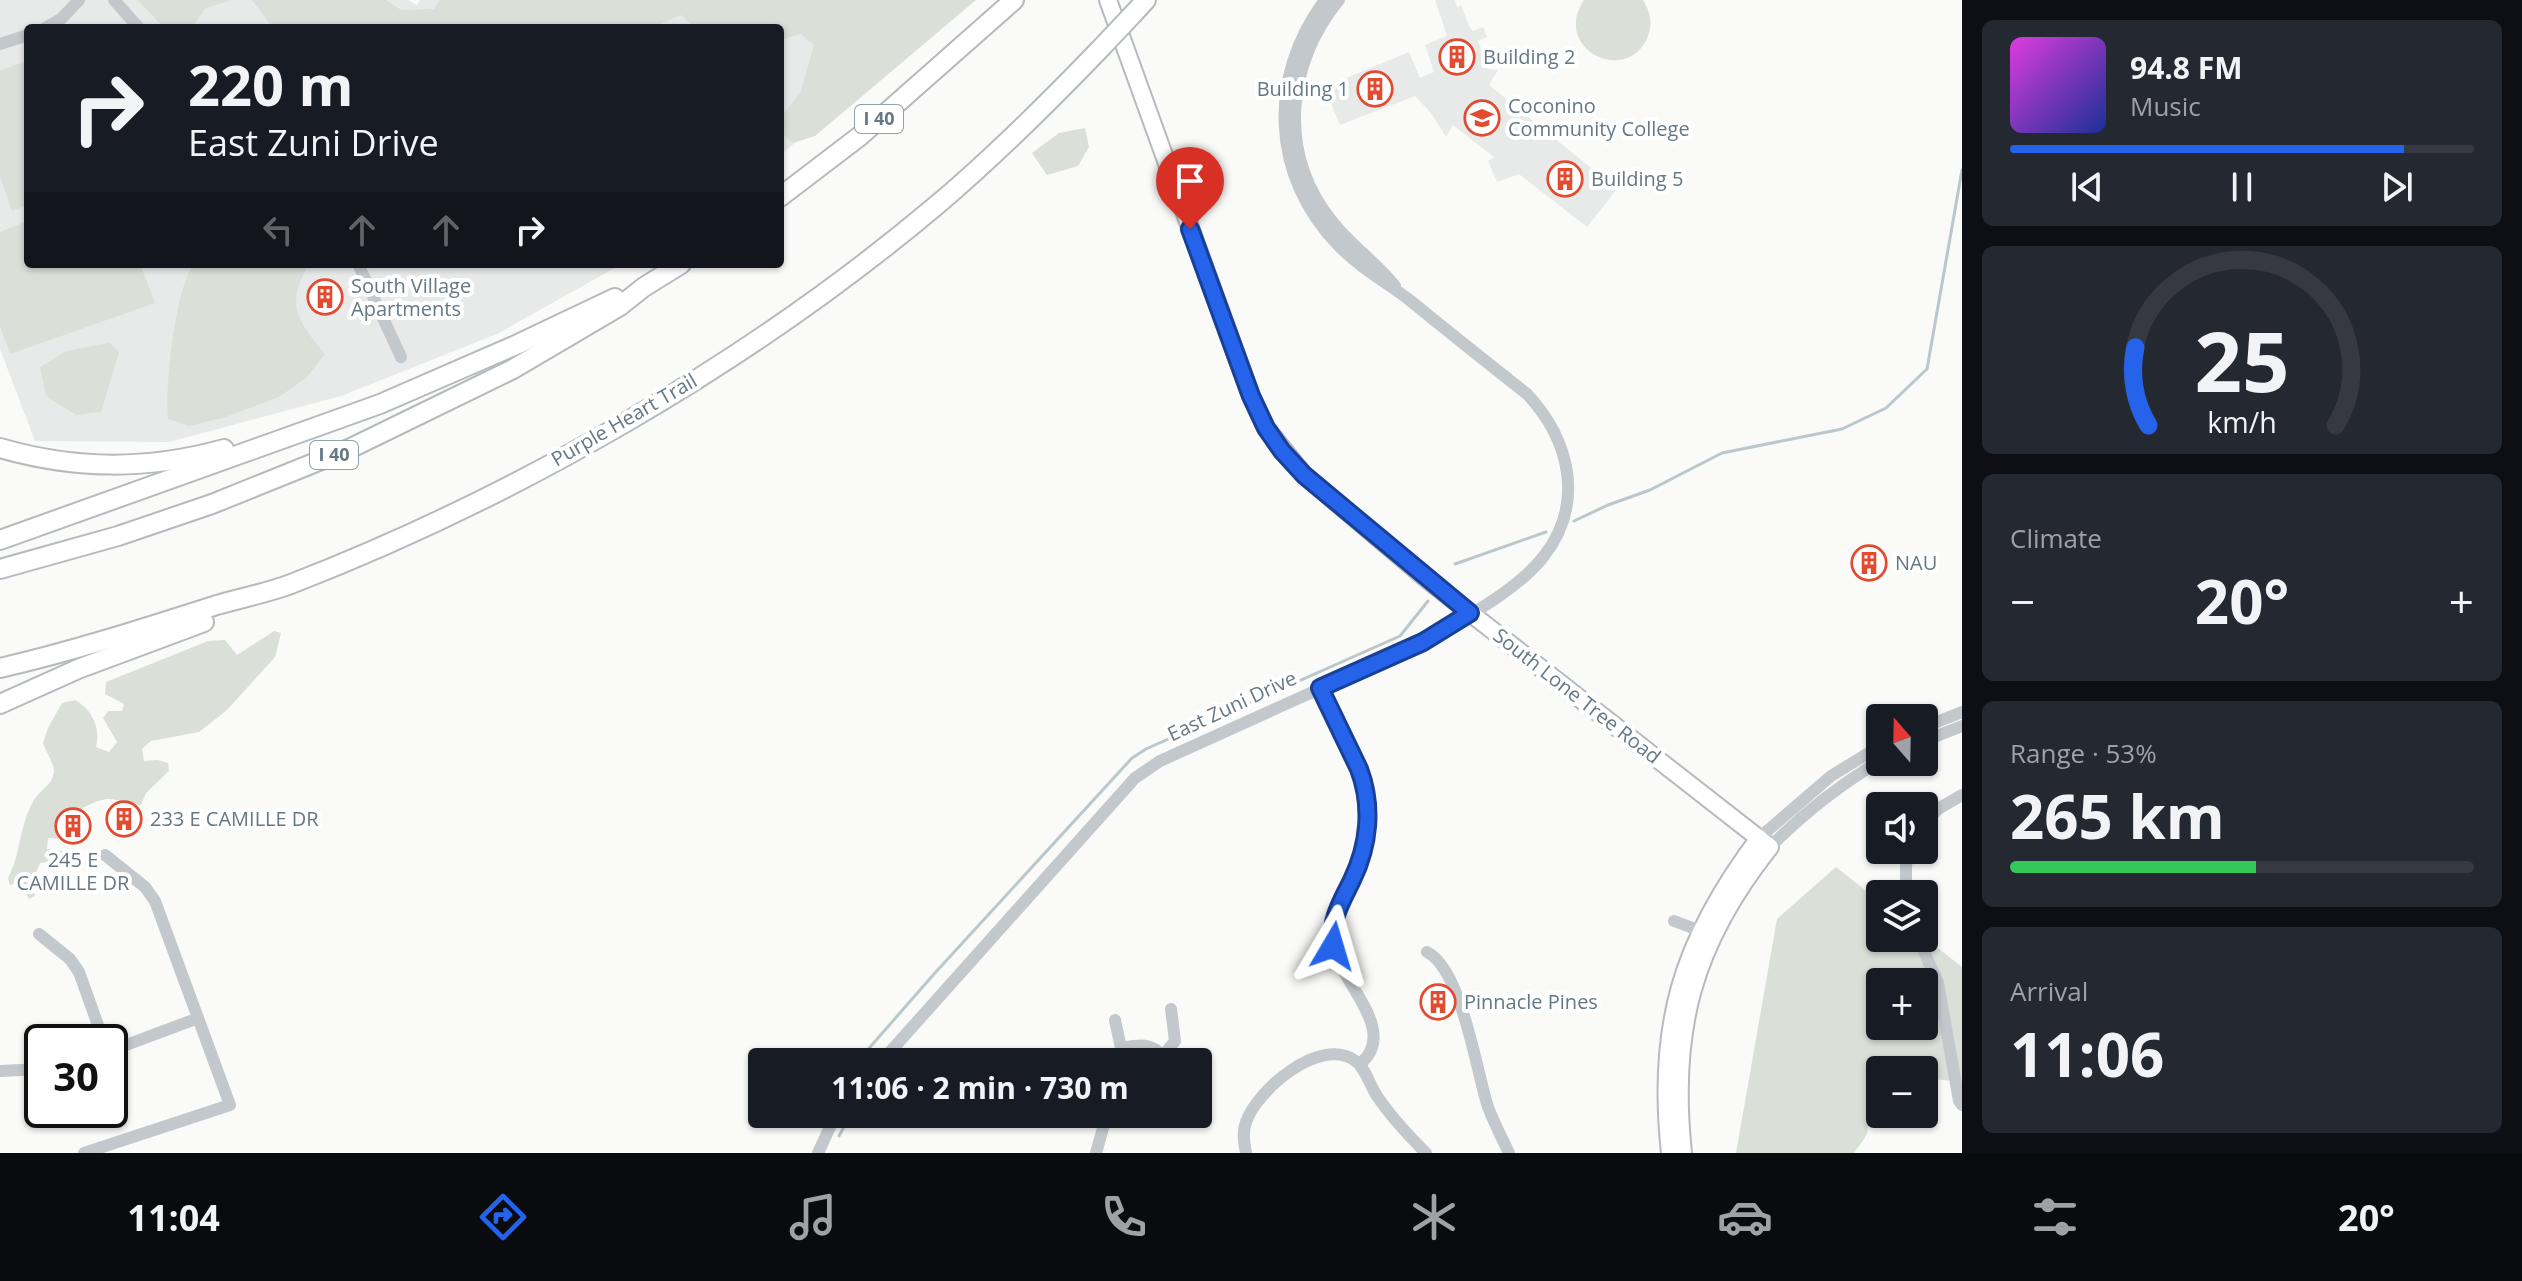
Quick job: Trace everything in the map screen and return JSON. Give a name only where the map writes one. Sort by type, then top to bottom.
[{"type":"highway","name":"I 40","points":[[784,194],[860,136],[1014,0]]},
{"type":"highway","name":"Purple Heart Trail","points":[[0,668],[139,631],[287,585],[393,542],[518,481],[647,408],[729,358],[935,206],[1021,129],[1140,7]]},
{"type":"highway","name":"I 40","points":[[0,569],[118,536],[212,504],[351,448],[513,369],[620,306],[675,268]]},
{"type":"highway","points":[[0,540],[421,387],[644,287]]},
{"type":"highway","points":[[0,448],[61,463],[99,466],[149,464],[320,425]]},
{"type":"highway","points":[[0,704],[78,669],[224,614],[287,585]]},
{"type":"main road","name":"South Lone Tree Road","points":[[1108,0],[1197,251],[1266,428],[1282,451],[1304,475],[1470,613],[1764,842]]},
{"type":"main road","points":[[1670,1153],[1666,1114],[1673,1011],[1685,966],[1764,842]]},
{"type":"main road","points":[[1683,1153],[1679,1098],[1686,1014],[1706,933]]},
{"type":"street","points":[[52,24],[79,0]]},
{"type":"street","points":[[114,0],[135,24]]},
{"type":"street","name":"East Zuni Drive","points":[[894,1048],[1135,778],[1160,761],[1423,642],[1519,580],[1543,558],[1564,516],[1568,490],[1566,467],[1554,430],[1544,413],[1527,394],[1399,292],[1376,278],[1337,244],[1311,209],[1295,178],[1287,152],[1283,118],[1286,90],[1308,26],[1325,0]]},
{"type":"street","name":"East Zuni Drive","points":[[1339,0],[1311,45],[1299,79],[1293,126],[1297,149],[1312,191],[1329,219],[1399,292]]},
{"type":"street","points":[[0,44],[24,36]]},
{"type":"street","points":[[360,268],[401,357]]},
{"type":"street","points":[[1320,688],[1359,769],[1367,797],[1364,847],[1351,882],[1335,910],[1332,936],[1335,956],[1371,1021],[1371,1051],[1360,1064]]},
{"type":"street","points":[[1938,721],[1962,712]]},
{"type":"street","points":[[1938,735],[1962,726]]},
{"type":"street","points":[[1764,842],[1831,776],[1866,755]]},
{"type":"street","points":[[1764,842],[1866,770]]},
{"type":"street","points":[[1938,809],[1962,795]]},
{"type":"street","points":[[84,1153],[230,1105],[155,901],[145,887],[105,855]]},
{"type":"street","points":[[1674,921],[1706,933]]},
{"type":"street","points":[[39,934],[70,959],[79,972],[98,1024]]},
{"type":"street","points":[[1427,952],[1439,960],[1447,973],[1475,1051],[1488,1106],[1509,1153]]},
{"type":"street","points":[[1924,952],[1938,983],[1962,1105]]},
{"type":"street","points":[[1169,1048],[1175,1041],[1171,1009]]},
{"type":"street","points":[[128,1044],[196,1019]]},
{"type":"street","points":[[1115,1020],[1121,1048],[1149,1045],[1151,1048]]},
{"type":"street","points":[[1246,1153],[1245,1123],[1254,1105],[1281,1076],[1325,1056],[1349,1057],[1360,1064],[1366,1080],[1384,1107],[1426,1153]]},
{"type":"street","points":[[0,1071],[24,1070]]},
{"type":"street","points":[[818,1153],[830,1128]]},
{"type":"street","points":[[1096,1153],[1103,1128]]},
{"type":"shaded area","points":[[0,0],[408,0],[417,5],[420,0],[963,0],[784,152],[784,24],[24,24],[24,268],[615,268],[497,334],[341,396],[169,442],[35,441],[0,349]]},
{"type":"shaded area","points":[[138,0],[231,0],[204,9],[195,24],[160,24]]},
{"type":"shaded area","points":[[252,0],[386,0],[401,10],[434,9],[439,0],[976,0],[815,136],[793,143],[784,135],[784,114],[801,91],[814,45],[801,34],[784,39],[784,24],[691,24],[681,15],[660,24],[270,24]]},
{"type":"shaded area","name":"Coconino Community College","points":[[1435,0],[1455,0],[1457,7],[1461,5],[1473,31],[1483,27],[1487,37],[1478,41],[1488,69],[1498,70],[1489,85],[1617,189],[1587,227],[1519,174],[1497,182],[1488,161],[1494,157],[1453,125],[1446,137],[1431,113],[1415,96],[1340,125],[1324,87],[1409,52],[1420,78],[1434,72],[1425,45],[1447,36]]},
{"type":"shaded area","points":[[1584,0],[1643,0],[1649,13],[1650,27],[1638,51],[1625,59],[1610,60],[1596,56],[1584,46],[1577,33],[1576,18]]},
{"type":"shaded area","points":[[24,62],[24,206],[12,211],[0,177],[0,71]]},
{"type":"shaded area","points":[[1085,128],[1089,147],[1078,166],[1047,175],[1032,153],[1059,133]]},
{"type":"shaded area","points":[[24,223],[24,268],[142,268],[155,303],[10,354],[0,326],[0,232]]},
{"type":"shaded area","points":[[192,268],[307,268],[297,291],[298,312],[307,331],[325,354],[307,377],[279,397],[226,417],[189,426],[168,419],[170,362],[187,276]]},
{"type":"shaded area","points":[[110,343],[119,352],[101,412],[76,415],[46,396],[40,367],[66,351]]},
{"type":"shaded area","points":[[274,631],[281,633],[275,657],[226,711],[199,732],[151,741],[142,749],[144,761],[168,763],[169,771],[146,793],[141,805],[112,799],[96,802],[62,824],[80,839],[73,844],[65,843],[65,839],[48,838],[47,849],[79,853],[82,863],[73,864],[65,859],[40,863],[32,882],[35,896],[29,899],[21,882],[10,885],[8,878],[28,811],[53,777],[53,765],[43,743],[62,703],[75,700],[86,708],[96,726],[96,747],[109,752],[117,742],[103,718],[108,711],[122,711],[124,704],[105,694],[106,682],[208,641],[225,640],[237,655]]},
{"type":"shaded area","points":[[1836,867],[1866,891],[1866,952],[1938,952],[1938,948],[1962,967],[1962,1082],[1938,1079],[1938,1056],[1866,1056],[1867,1132],[1854,1153],[1736,1153],[1777,919]]},
{"type":"waterway","points":[[1574,521],[1650,490],[1722,453],[1842,429],[1886,408],[1927,369],[1962,170]]},
{"type":"waterway","points":[[1455,564],[1546,532]]},
{"type":"waterway","points":[[869,1048],[1132,758],[1400,636],[1428,601]]},
{"type":"waterway","points":[[839,1136],[843,1128]]},
{"type":"place","name":"Building 2","points":[[1457,57]]},
{"type":"place","name":"Building 1","points":[[1375,89]]},
{"type":"place","name":"Coconino Community College","points":[[1482,118]]},
{"type":"place","name":"Building 5","points":[[1565,179]]},
{"type":"place","name":"South Village Apartments","points":[[325,297]]},
{"type":"place","name":"NAU","points":[[1869,563]]},
{"type":"place","name":"233 E CAMILLE DR","points":[[124,819]]},
{"type":"place","name":"245 E CAMILLE DR","points":[[73,826]]},
{"type":"place","name":"Pinnacle Pines","points":[[1438,1002]]},
{"type":"route","points":[[1190,229],[1251,396],[1266,428],[1282,451],[1304,475],[1470,613],[1423,642],[1320,688],[1359,769],[1368,812],[1359,865],[1335,910],[1333,946]]}]
